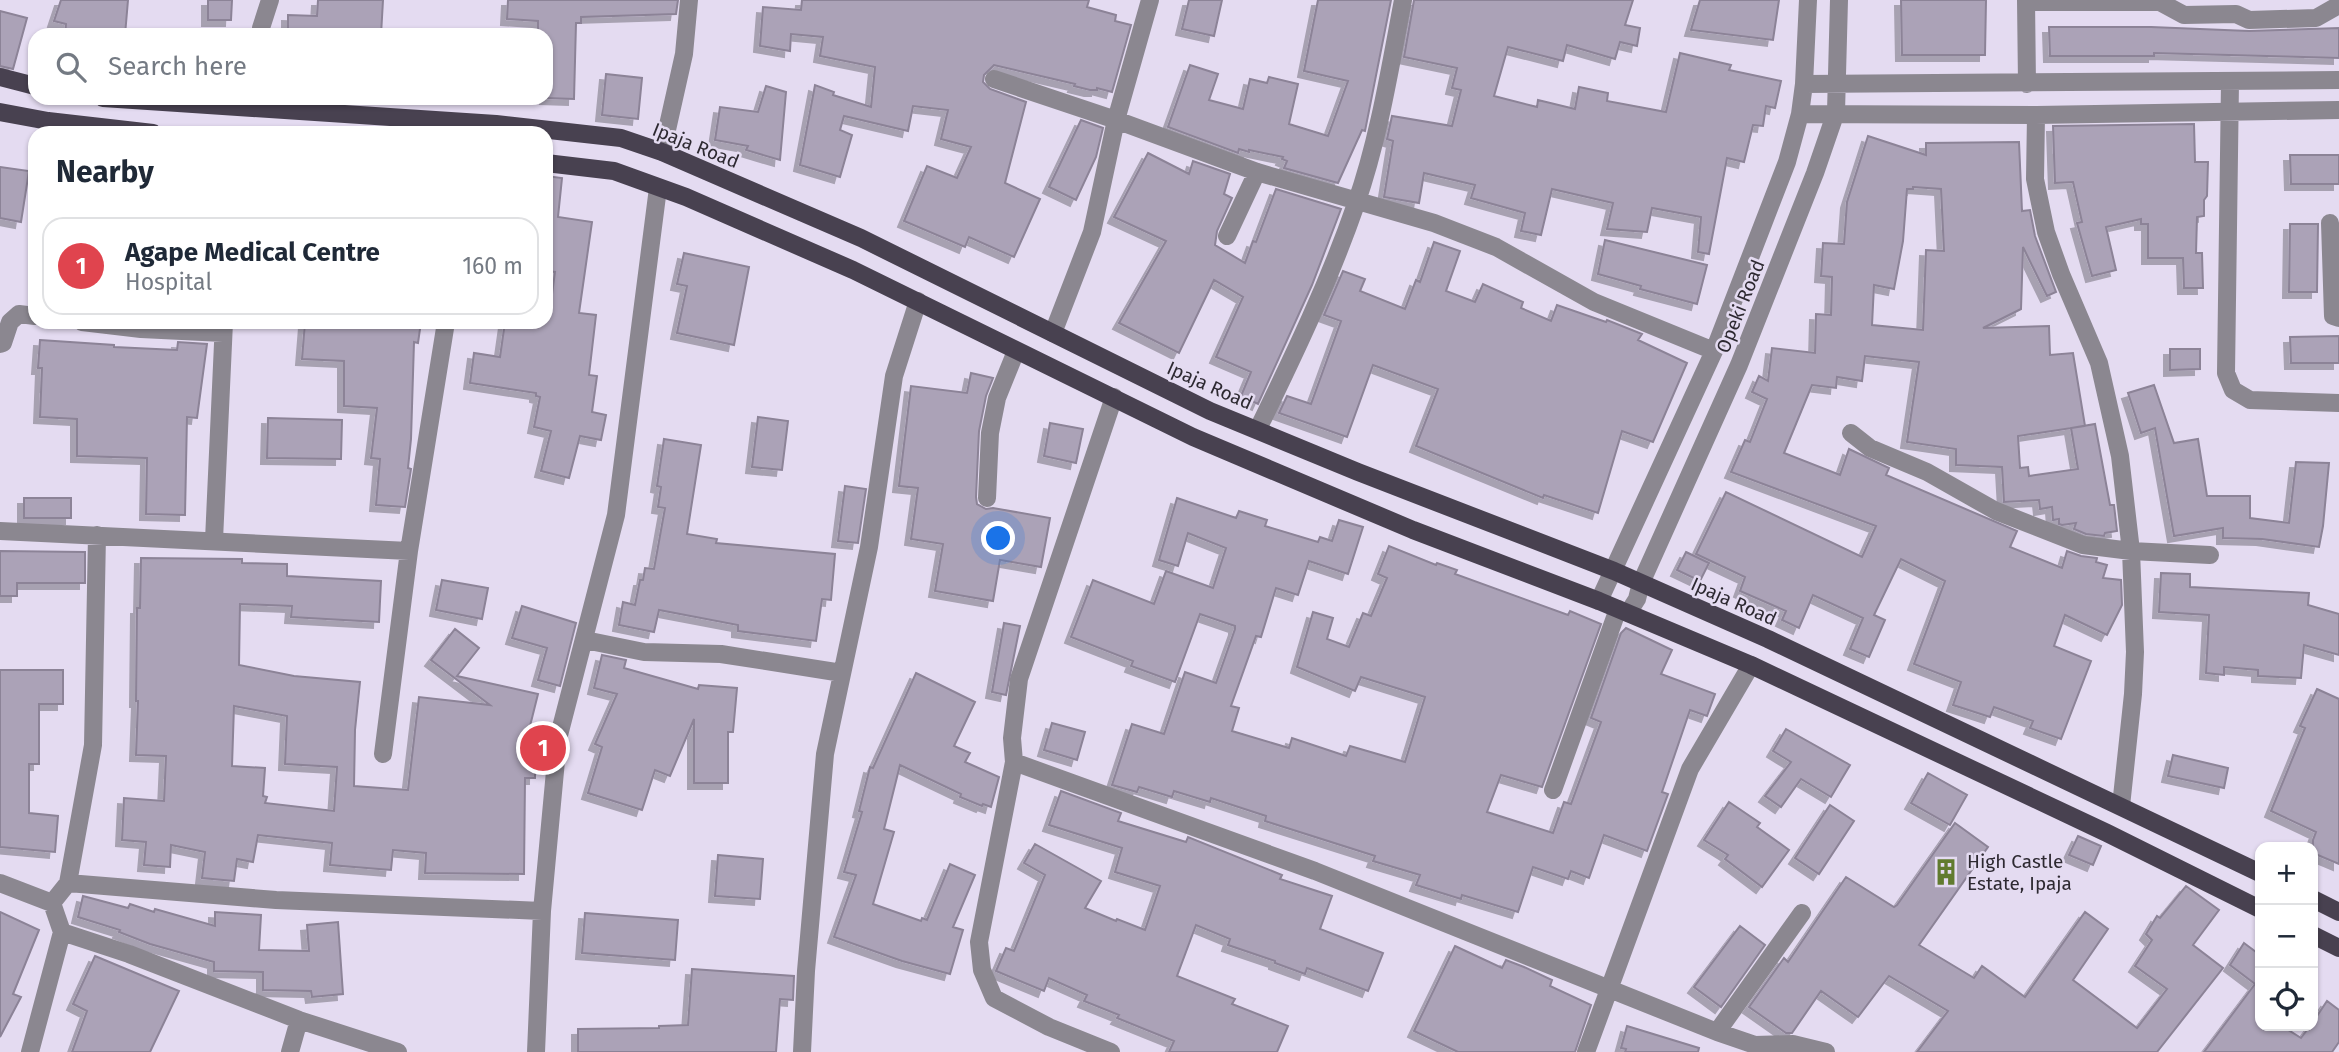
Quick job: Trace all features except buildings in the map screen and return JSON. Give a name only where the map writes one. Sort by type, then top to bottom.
[{"type":"main road","points":[[0,78],[28,84]]},
{"type":"main road","name":"Ipaja Road","points":[[272,105],[514,126]]},
{"type":"main road","points":[[0,111],[48,121],[92,126]]},
{"type":"main road","name":"Ipaja Road","points":[[553,130],[621,138],[662,152],[861,238],[1210,411],[1358,472],[1614,571],[1768,639],[2255,871]]},
{"type":"main road","points":[[553,164],[614,171],[685,197],[918,301],[1193,437],[1252,463],[1413,530],[1599,601],[1751,665],[2255,907]]},
{"type":"main road","points":[[892,289],[907,261]]},
{"type":"main road","points":[[2318,902],[2339,912]]},
{"type":"main road","points":[[2318,938],[2339,948]]},
{"type":"street","points":[[261,28],[270,0]]},
{"type":"street","points":[[662,152],[684,54],[690,0]]},
{"type":"street","points":[[1053,333],[1092,232],[1116,120],[1150,0]]},
{"type":"street","points":[[1258,429],[1316,308],[1357,201],[1384,101],[1403,0]]},
{"type":"street","name":"Opeki Road","points":[[1599,601],[1714,351],[1787,162],[1800,114],[1804,84],[1808,0]]},
{"type":"street","name":"Opeki Road","points":[[1553,790],[1623,611],[1637,599],[1641,583],[1739,365],[1815,173],[1836,112],[1839,0]]},
{"type":"street","points":[[2027,83],[2027,1],[2160,1],[2184,15],[2236,14],[2249,20],[2316,18],[2339,5]]},
{"type":"street","points":[[994,79],[1257,172],[1434,223],[1496,247],[1594,302],[1714,351]]},
{"type":"street","points":[[1804,84],[2339,80]]},
{"type":"street","points":[[2230,82],[2226,373],[2233,390],[2250,400],[2339,403]]},
{"type":"street","points":[[1800,114],[1836,112],[2036,115],[2339,110]]},
{"type":"street","points":[[2036,115],[2035,179],[2046,232],[2099,363],[2120,456],[2132,551],[2134,684],[2121,806]]},
{"type":"street","points":[[1227,236],[1257,172]]},
{"type":"street","points":[[536,1052],[542,911],[558,738],[585,640],[622,484],[658,188]]},
{"type":"street","points":[[2330,223],[2333,316],[2339,318]]},
{"type":"street","points":[[802,1052],[806,971],[825,754],[869,547],[894,376],[918,301]]},
{"type":"street","points":[[0,344],[4,343],[9,322],[19,314],[28,315]]},
{"type":"street","points":[[214,540],[224,329]]},
{"type":"street","points":[[383,754],[409,551],[445,329]]},
{"type":"street","points":[[987,498],[990,433],[998,398],[1016,351]]},
{"type":"street","points":[[1111,1052],[1049,1027],[994,998],[982,970],[979,942],[1014,762],[1012,738],[1019,679],[1114,397]]},
{"type":"street","points":[[1851,433],[1870,448],[1927,472],[1996,511],[2083,545],[2132,551],[2210,555]]},
{"type":"street","points":[[0,531],[409,551]]},
{"type":"street","points":[[52,903],[68,883],[93,745],[97,536]]},
{"type":"street","points":[[585,640],[644,652],[721,654],[842,673]]},
{"type":"street","points":[[1586,1052],[1690,769],[1751,665]]},
{"type":"street","points":[[1014,762],[1315,871],[1717,1032],[1755,1045],[1793,1044],[1826,1052]]},
{"type":"street","points":[[0,883],[52,903],[62,932],[30,1052]]},
{"type":"street","points":[[68,883],[276,900],[542,911]]},
{"type":"street","points":[[1717,1032],[1802,913]]},
{"type":"street","points":[[62,932],[129,954],[299,1020],[398,1052]]},
{"type":"street","points":[[290,1052],[299,1020]]},
{"type":"place","name":"Agape Medical Centre","points":[[543,748]]},
{"type":"place","name":"High Castle Estate, Ipaja","points":[[1946,872]]}]
